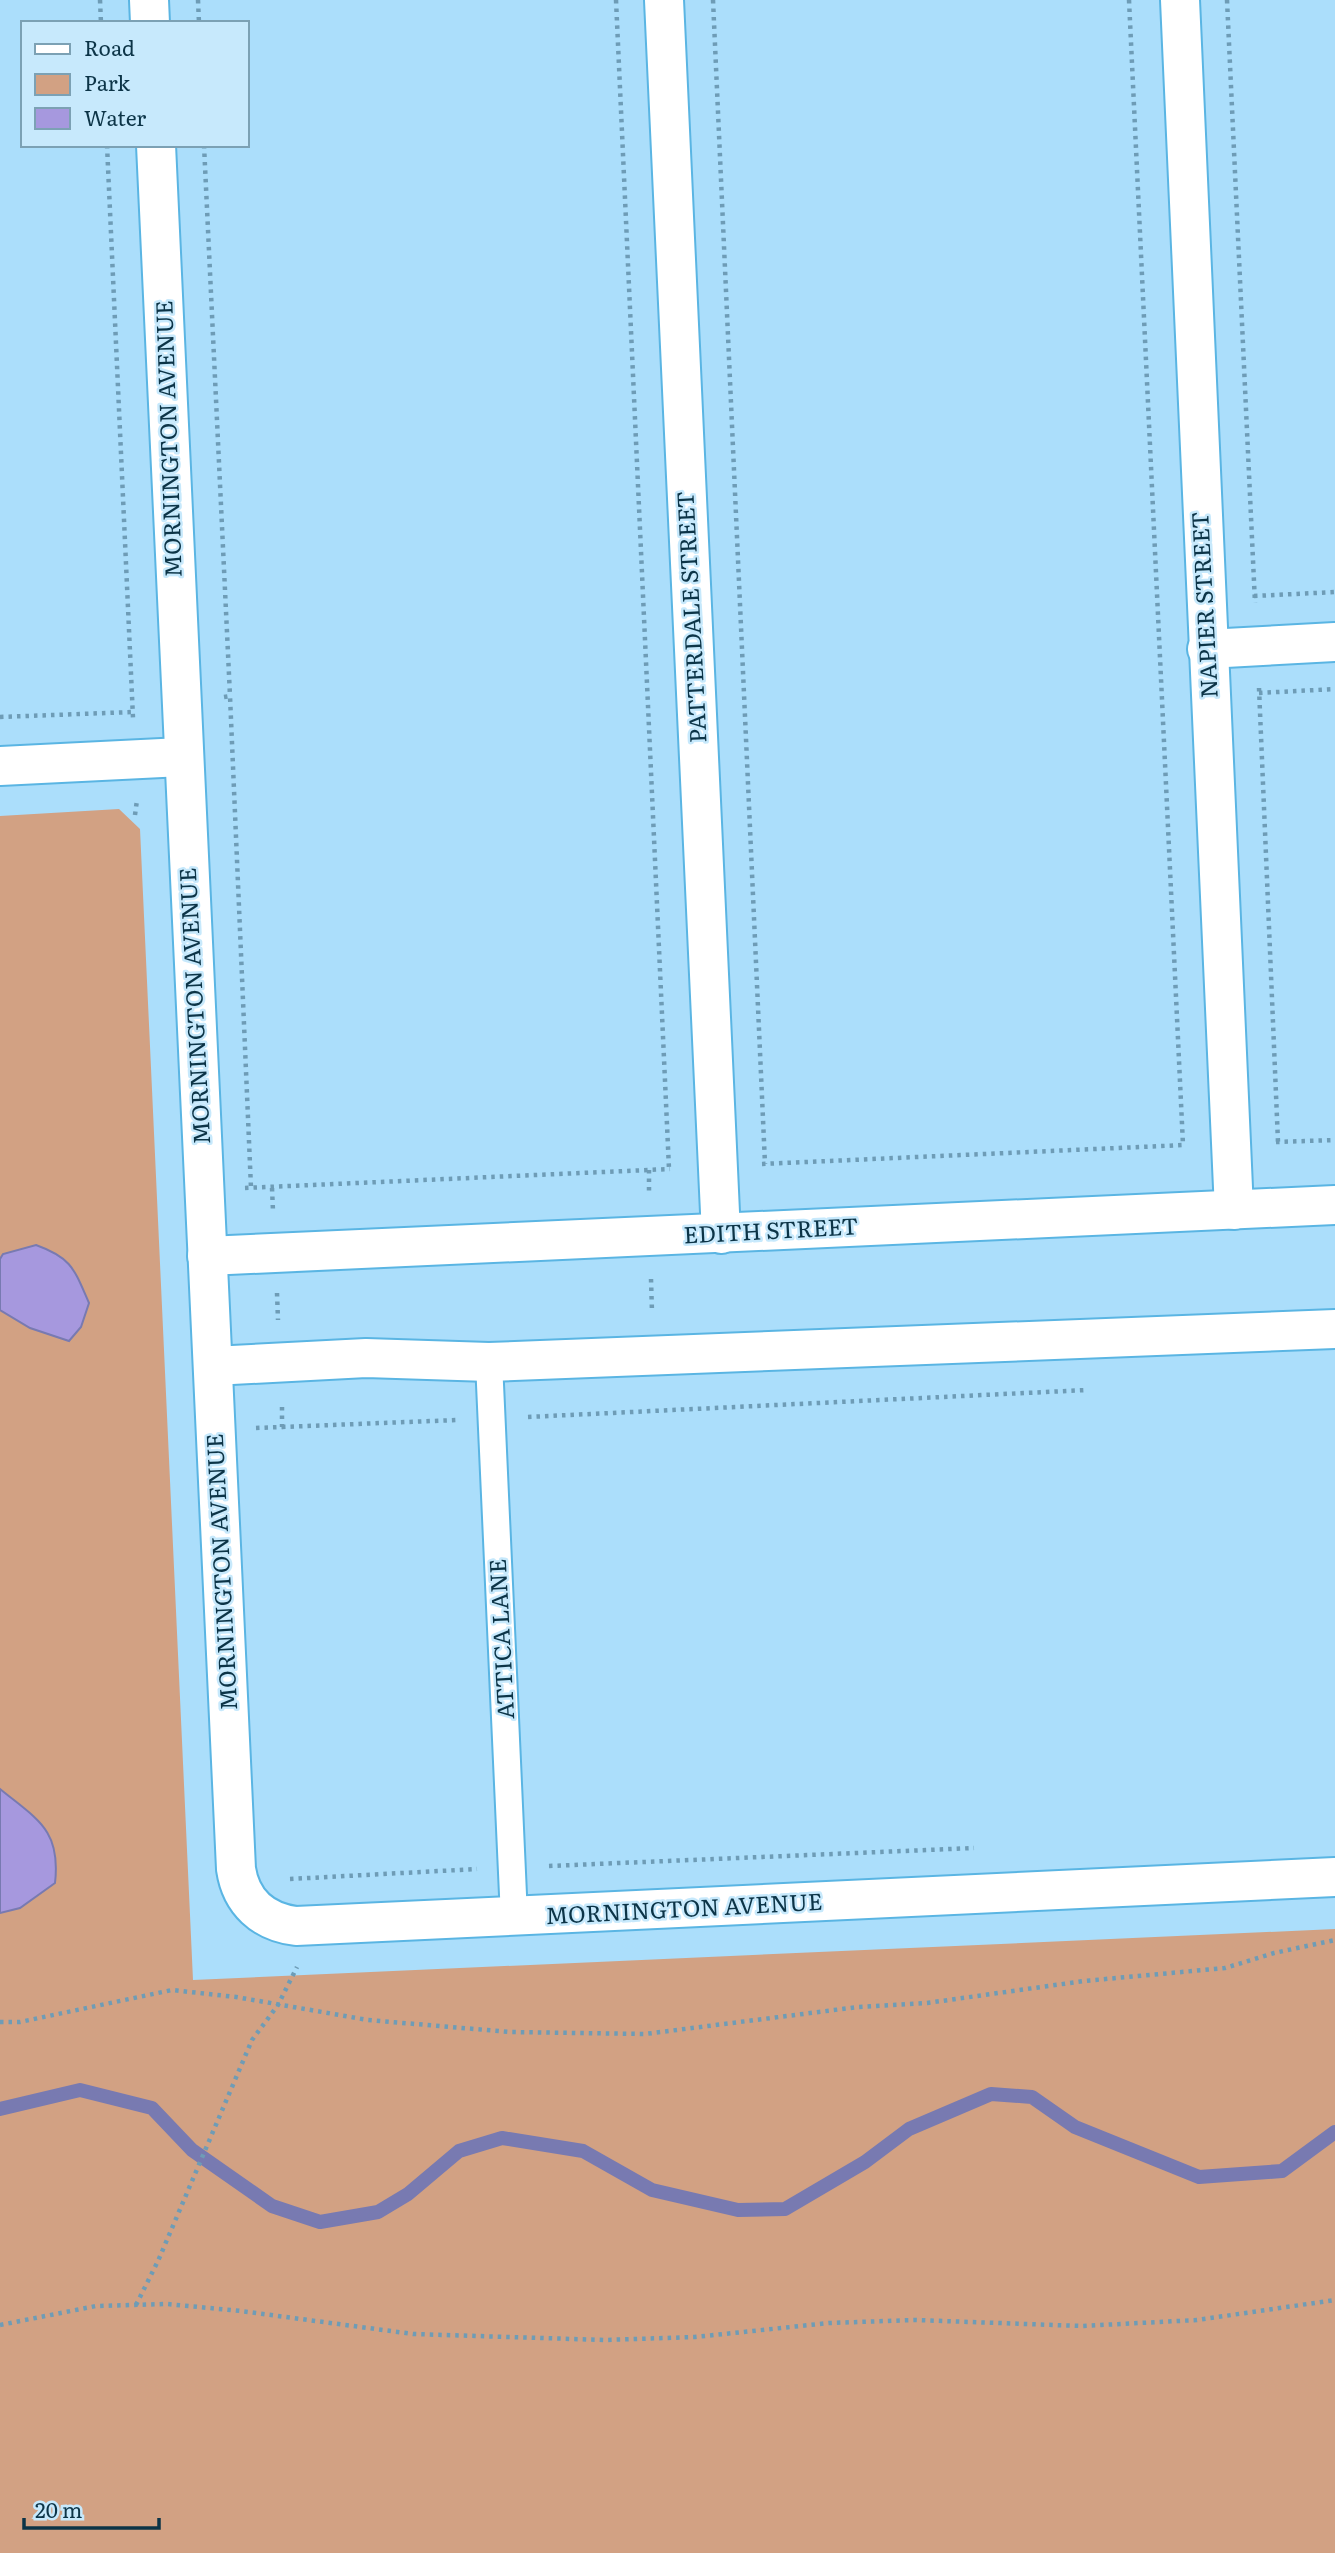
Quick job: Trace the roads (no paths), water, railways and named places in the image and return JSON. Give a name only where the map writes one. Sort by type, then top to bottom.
[{"type":"street","points":[[149,0],[150,21]]},
{"type":"street","name":"PATTERDALE STREET","points":[[664,0],[721,1234]]},
{"type":"street","name":"NAPIER STREET","points":[[1180,0],[1234,1210]]},
{"type":"street","name":"MORNINGTON AVENUE","points":[[156,147],[182,757],[236,1869],[242,1892],[265,1917],[279,1924],[296,1926],[1335,1877]]},
{"type":"street","points":[[1207,649],[1335,642]]},
{"type":"street","points":[[0,766],[182,757]]},
{"type":"street","name":"EDITH STREET","points":[[207,1256],[1335,1205]]},
{"type":"street","points":[[213,1366],[366,1358],[489,1362],[1335,1329]]},
{"type":"lane","name":"ATTICA LANE","points":[[489,1362],[514,1917]]},
{"type":"water","points":[[36,1245],[65,1260],[89,1303],[81,1327],[69,1341],[30,1328],[0,1310],[0,1259],[3,1254]]},
{"type":"water","points":[[0,1789],[36,1818],[44,1828],[54,1850],[56,1865],[55,1883],[20,1908],[0,1913]]},
{"type":"waterway","points":[[0,2109],[80,2090],[152,2108],[192,2150],[272,2206],[320,2222],[378,2212],[408,2194],[459,2151],[502,2138],[583,2151],[652,2190],[738,2210],[785,2209],[865,2162],[909,2129],[991,2094],[1032,2097],[1075,2127],[1199,2177],[1282,2171],[1335,2132]]}]
